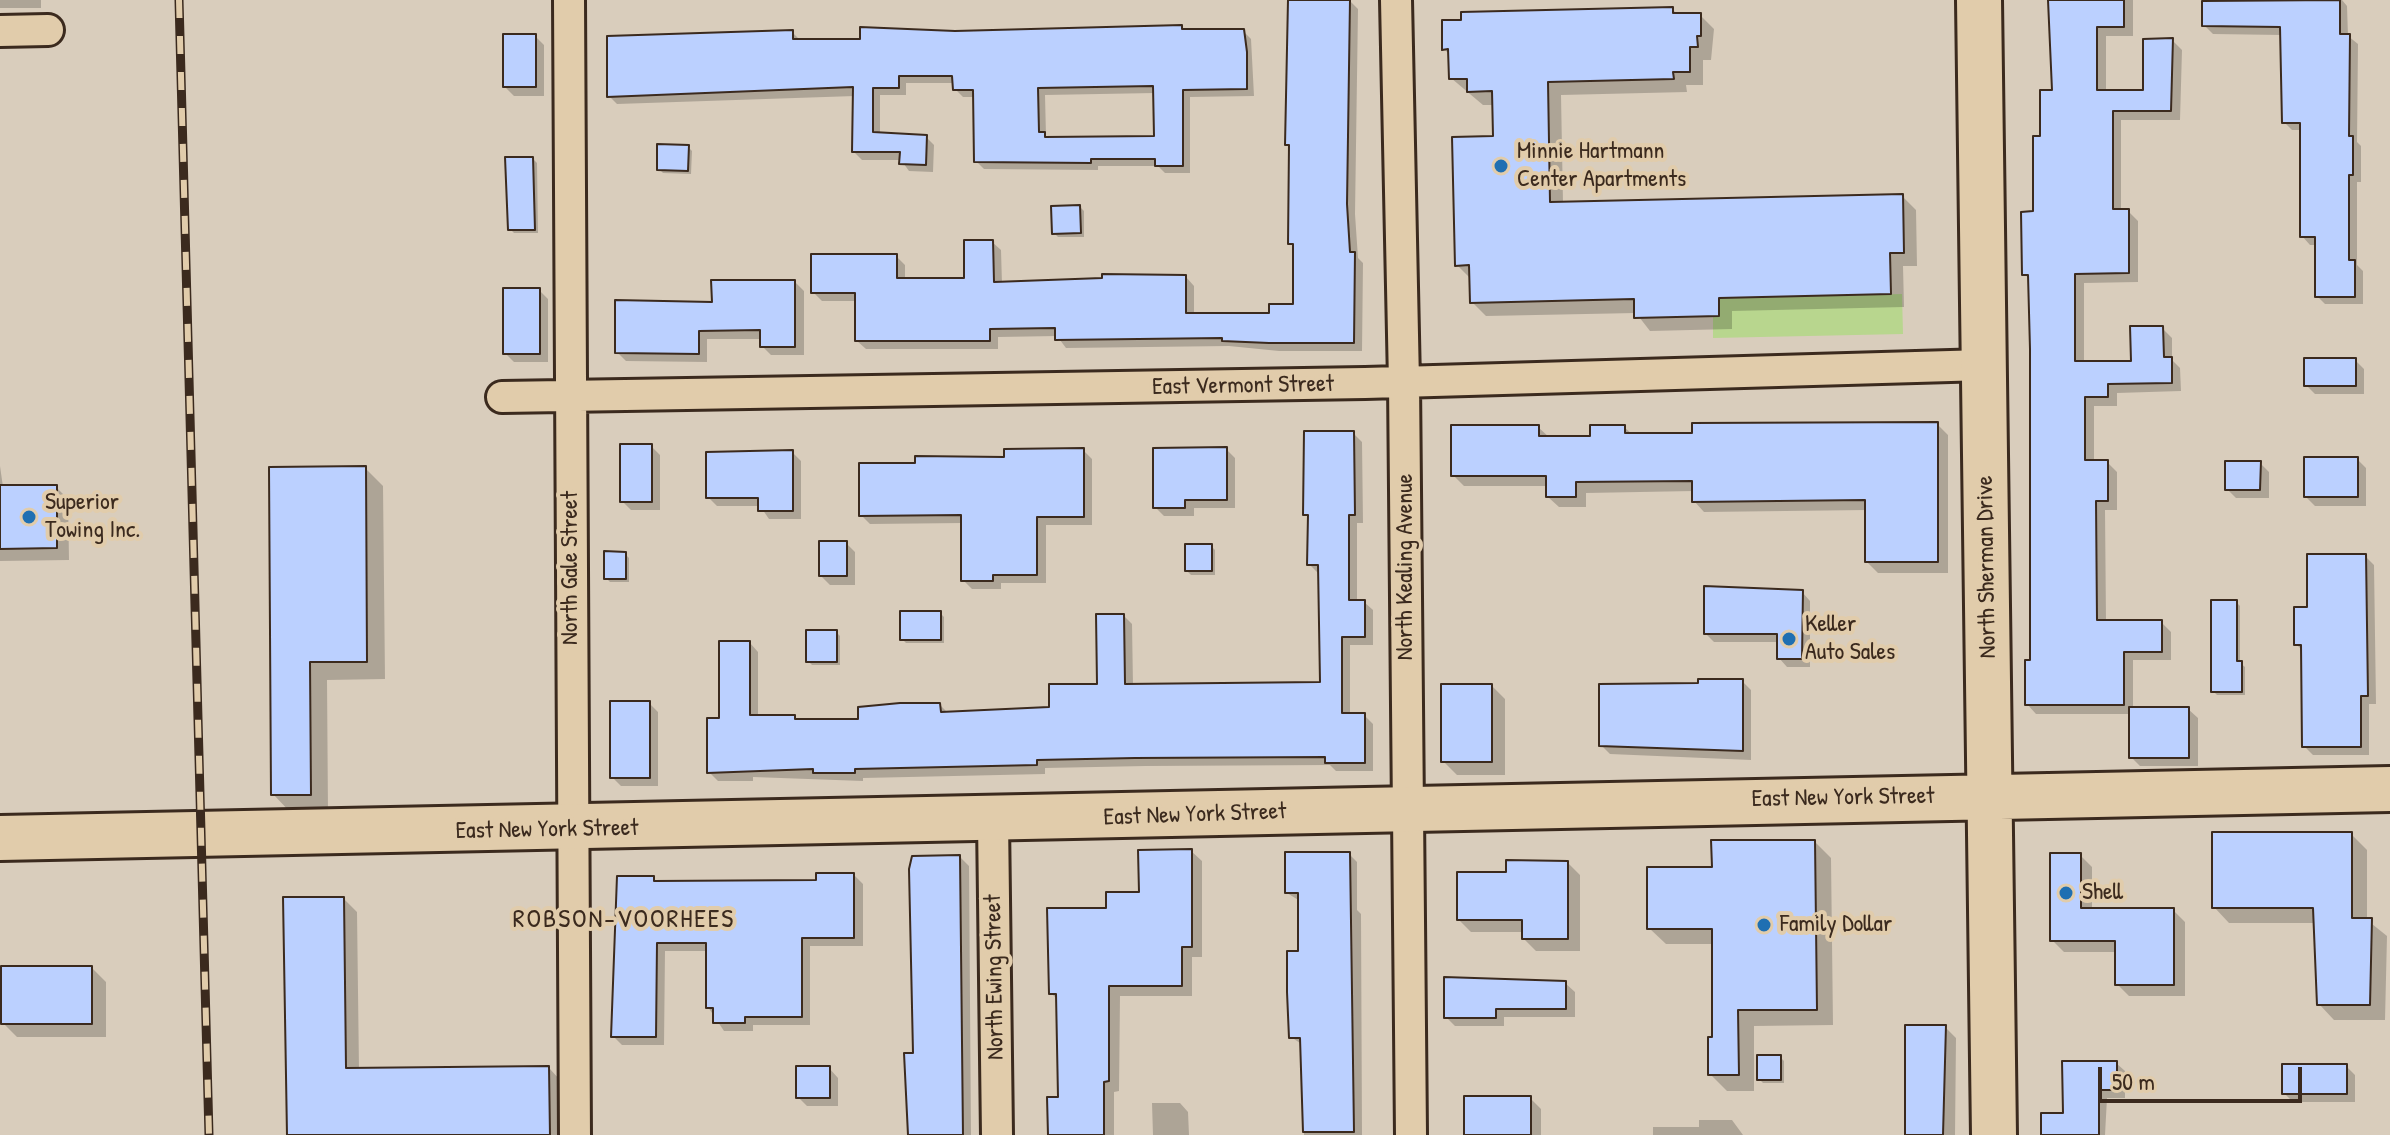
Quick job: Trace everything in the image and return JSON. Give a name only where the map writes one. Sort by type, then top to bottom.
[{"type":"main road","name":"North Sherman Drive","points":[[1979,0],[1994,1135]]},
{"type":"main road","name":"East New York Street","points":[[0,838],[572,830],[1990,795],[2390,789]]},
{"type":"street","name":"North Gale Street","points":[[569,0],[575,1135]]},
{"type":"street","name":"North Kealing Avenue","points":[[1396,0],[1404,382],[1411,1135]]},
{"type":"street","points":[[0,31],[48,30]]},
{"type":"street","name":"East Vermont Street","points":[[502,397],[1404,382],[1985,365]]},
{"type":"street","name":"North Ewing Street","points":[[993,820],[997,1135]]},
{"type":"green space","points":[[1902,294],[1903,334],[1713,338],[1713,317],[1719,316],[1719,298]]},
{"type":"building","points":[[1288,0],[1350,0],[1347,204],[1350,252],[1355,252],[1354,343],[1269,343],[1222,341],[1222,338],[1055,340],[1055,328],[990,329],[990,341],[855,341],[855,293],[811,293],[811,254],[897,254],[897,278],[964,278],[964,240],[993,240],[994,282],[1102,278],[1102,274],[1186,275],[1186,313],[1269,313],[1269,304],[1293,304],[1293,244],[1288,244],[1289,145],[1285,145]]},
{"type":"building","points":[[2048,0],[2124,0],[2124,27],[2097,27],[2097,90],[2143,90],[2143,39],[2173,38],[2171,111],[2113,111],[2113,209],[2129,209],[2129,273],[2075,274],[2075,361],[2131,361],[2130,326],[2163,326],[2164,357],[2172,357],[2172,383],[2108,384],[2108,397],[2085,397],[2085,460],[2108,460],[2108,501],[2096,501],[2097,620],[2162,620],[2162,652],[2124,652],[2124,705],[2025,705],[2025,660],[2030,660],[2030,349],[2028,275],[2022,275],[2021,212],[2033,211],[2033,136],[2040,136],[2040,90],[2052,90]]},
{"type":"building","points":[[2340,0],[2340,34],[2350,34],[2349,136],[2353,136],[2353,175],[2349,175],[2349,260],[2355,260],[2355,297],[2315,297],[2315,237],[2300,237],[2300,123],[2282,123],[2280,27],[2202,26],[2202,1]]},
{"type":"building","name":"Minnie Hartmann Center Apartments","points":[[1673,7],[1673,13],[1701,13],[1698,47],[1690,47],[1690,72],[1673,72],[1674,79],[1548,82],[1550,202],[1903,194],[1904,253],[1890,253],[1891,294],[1719,298],[1719,316],[1634,318],[1634,299],[1470,303],[1469,265],[1455,266],[1452,137],[1493,136],[1492,91],[1467,92],[1467,79],[1449,79],[1448,49],[1442,50],[1442,20],[1461,20],[1461,12]]},
{"type":"building","points":[[1182,25],[1182,29],[1244,29],[1247,89],[1183,90],[1183,166],[1155,166],[1155,159],[1091,159],[1091,163],[974,162],[973,90],[953,90],[952,76],[899,76],[899,88],[873,88],[873,132],[927,135],[926,165],[899,164],[900,152],[852,152],[853,87],[607,97],[607,36],[793,30],[793,39],[860,39],[860,27],[955,31]],"holes":[[[1153,86],[1154,136],[1045,137],[1045,132],[1039,132],[1038,88]]]},
{"type":"building","points":[[503,34],[536,34],[536,87],[503,87]]},
{"type":"building","points":[[657,144],[689,145],[688,171],[657,170]]},
{"type":"building","points":[[505,157],[533,157],[535,230],[508,230]]},
{"type":"building","points":[[1080,205],[1081,233],[1052,234],[1051,206]]},
{"type":"building","points":[[711,280],[795,280],[795,347],[760,347],[760,330],[699,331],[699,354],[615,353],[615,300],[712,302]]},
{"type":"building","points":[[503,288],[540,288],[540,354],[503,354]]},
{"type":"building","points":[[2304,358],[2356,358],[2356,386],[2304,386]]},
{"type":"building","points":[[1938,422],[1938,562],[1865,562],[1865,500],[1692,502],[1692,481],[1576,482],[1576,497],[1546,497],[1546,476],[1451,476],[1451,425],[1539,425],[1539,436],[1590,436],[1590,425],[1625,425],[1625,433],[1692,433],[1692,423]]},
{"type":"building","points":[[1304,431],[1354,431],[1355,515],[1349,515],[1349,600],[1365,600],[1365,637],[1342,637],[1342,713],[1365,713],[1365,763],[1325,763],[1325,757],[1135,758],[1037,760],[1037,765],[855,769],[855,773],[813,773],[813,769],[707,773],[707,718],[719,718],[719,641],[750,641],[750,715],[795,715],[795,719],[858,719],[858,707],[900,703],[940,703],[941,712],[1049,707],[1049,684],[1097,684],[1096,614],[1124,614],[1125,684],[1320,682],[1318,565],[1307,565],[1308,515],[1303,515]]},
{"type":"building","points":[[620,444],[652,444],[652,502],[620,502]]},
{"type":"building","points":[[1227,447],[1227,500],[1185,500],[1185,508],[1153,508],[1153,448]]},
{"type":"building","points":[[1084,448],[1084,517],[1037,517],[1037,575],[993,575],[993,581],[961,581],[961,515],[859,516],[859,463],[915,463],[915,456],[1004,457],[1004,449]]},
{"type":"building","points":[[793,450],[793,511],[758,511],[758,498],[706,498],[706,452]]},
{"type":"building","points":[[2304,457],[2358,457],[2358,497],[2304,497]]},
{"type":"building","points":[[2225,461],[2261,461],[2260,490],[2225,490]]},
{"type":"building","points":[[366,466],[367,662],[310,662],[311,795],[271,795],[269,467]]},
{"type":"building","name":"Superior Towing Inc.","points":[[0,485],[57,485],[57,548],[0,549]]},
{"type":"building","points":[[819,541],[847,541],[847,576],[819,576]]},
{"type":"building","points":[[1185,544],[1212,544],[1212,571],[1185,571]]},
{"type":"building","points":[[604,551],[626,552],[626,579],[604,579]]},
{"type":"building","points":[[2307,554],[2366,554],[2368,696],[2361,696],[2361,747],[2302,747],[2301,645],[2294,645],[2294,607],[2307,607]]},
{"type":"building","points":[[1704,586],[1803,590],[1802,659],[1777,659],[1777,634],[1704,634]]},
{"type":"building","points":[[2211,600],[2237,600],[2237,661],[2242,661],[2242,692],[2211,692]]},
{"type":"building","points":[[900,611],[941,611],[941,640],[900,640]]},
{"type":"building","points":[[806,630],[837,630],[837,662],[806,662]]},
{"type":"building","points":[[1698,679],[1743,679],[1743,751],[1599,746],[1599,684],[1698,683]]},
{"type":"building","points":[[1441,684],[1492,684],[1492,762],[1441,762]]},
{"type":"building","points":[[610,701],[650,701],[650,778],[610,778]]},
{"type":"building","points":[[2129,707],[2189,707],[2189,758],[2129,758]]},
{"type":"building","points":[[2212,832],[2352,832],[2352,918],[2372,918],[2370,1005],[2317,1005],[2313,908],[2212,908]]},
{"type":"building","name":"Family Dollar","points":[[1711,840],[1815,840],[1817,1010],[1738,1010],[1739,1075],[1708,1075],[1708,1037],[1712,1037],[1712,929],[1647,929],[1647,867],[1712,867]]},
{"type":"building","points":[[1192,849],[1192,947],[1182,947],[1182,986],[1109,986],[1109,1081],[1104,1082],[1104,1135],[1048,1135],[1047,1097],[1058,1097],[1056,994],[1049,994],[1047,908],[1106,908],[1106,892],[1139,892],[1138,850]]},
{"type":"building","points":[[1285,852],[1350,852],[1354,1132],[1303,1132],[1300,1038],[1289,1038],[1287,992],[1287,951],[1298,951],[1298,893],[1285,893]]},
{"type":"building","points":[[2050,853],[2081,853],[2081,908],[2174,908],[2174,985],[2115,985],[2115,941],[2050,941]]},
{"type":"building","points":[[960,855],[963,1135],[908,1135],[904,1053],[913,1053],[909,869],[912,856]]},
{"type":"building","points":[[1506,860],[1568,861],[1568,939],[1522,939],[1522,920],[1457,920],[1457,872],[1506,872]]},
{"type":"building","points":[[816,873],[854,873],[854,938],[802,938],[802,1017],[745,1017],[745,1023],[713,1023],[713,1008],[706,1008],[706,943],[657,943],[656,1037],[611,1037],[617,876],[654,876],[654,881],[816,880]]},
{"type":"building","points":[[283,897],[344,897],[346,1068],[549,1066],[550,1135],[287,1135]]},
{"type":"building","points":[[1,966],[92,966],[92,1024],[1,1024]]},
{"type":"building","points":[[1444,977],[1566,981],[1566,1009],[1496,1009],[1496,1018],[1444,1018]]},
{"type":"building","points":[[1905,1025],[1946,1025],[1943,1135],[1905,1135]]},
{"type":"building","points":[[1757,1055],[1781,1055],[1781,1080],[1757,1080]]},
{"type":"building","points":[[2062,1061],[2117,1061],[2117,1090],[2099,1090],[2099,1135],[2041,1135],[2041,1113],[2063,1113]]},
{"type":"building","points":[[2282,1064],[2347,1064],[2347,1094],[2282,1094]]},
{"type":"building","points":[[796,1066],[830,1066],[830,1098],[796,1098]]},
{"type":"building","points":[[1464,1096],[1531,1096],[1531,1135],[1464,1135]]},
{"type":"railway","points":[[179,0],[209,1135]]},
{"type":"place","name":"Minnie Hartmann Center Apartments","points":[[1501,166]]},
{"type":"place","name":"Superior Towing Inc.","points":[[29,517]]},
{"type":"place","name":"Keller Auto Sales","points":[[1789,639]]},
{"type":"place","name":"Shell","points":[[2066,893]]},
{"type":"place","name":"Family Dollar","points":[[1764,925]]},
{"type":"district","name":"ROBSON-VOORHEES","points":[[624,920]]}]
